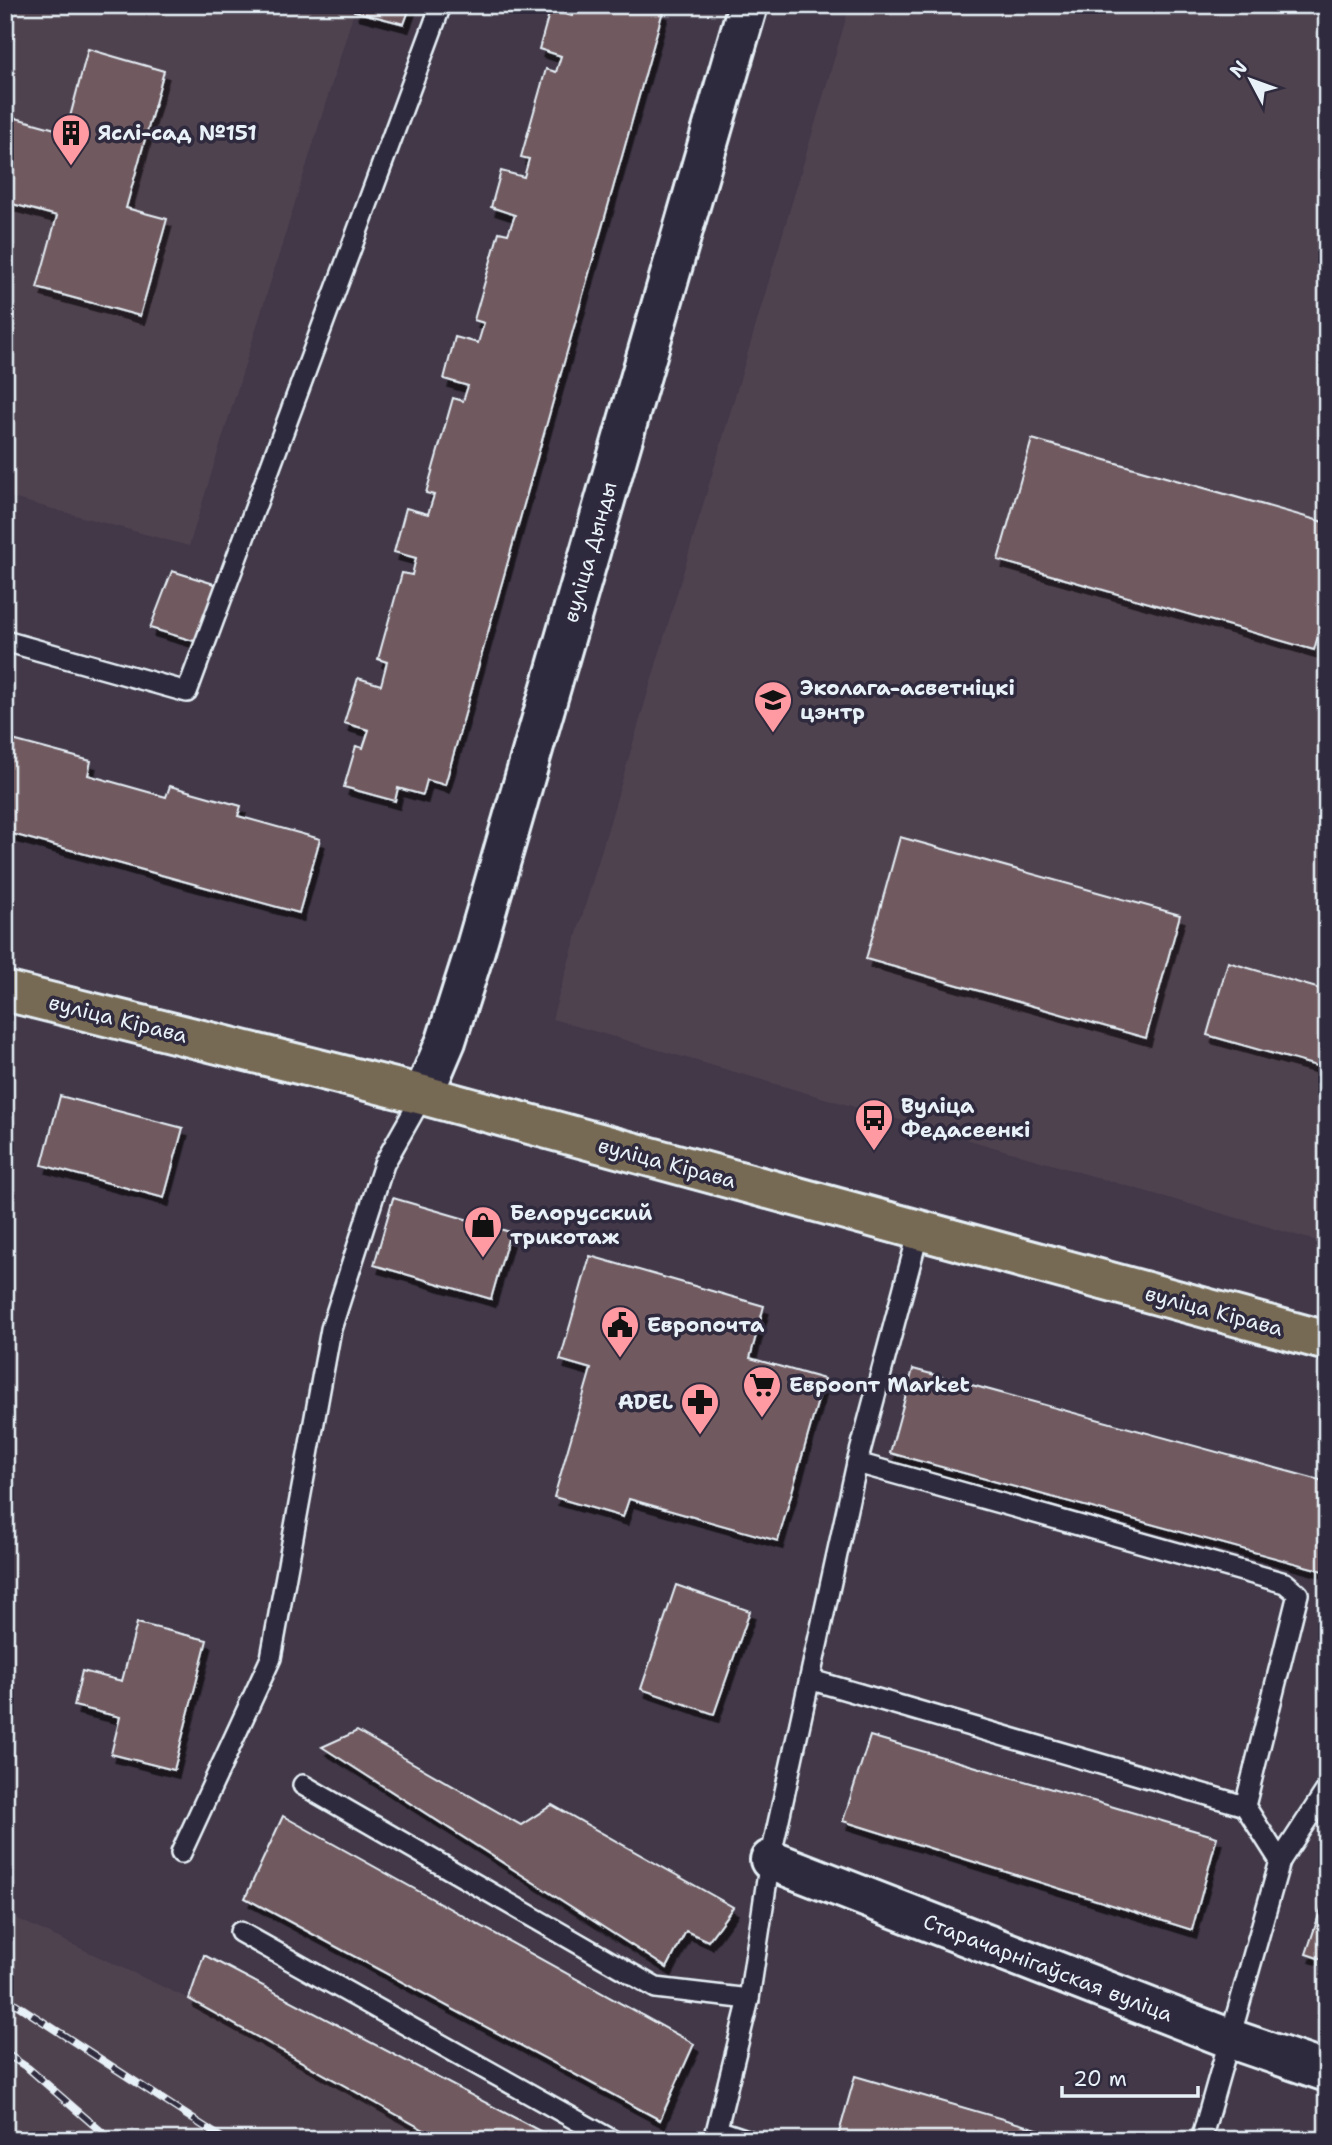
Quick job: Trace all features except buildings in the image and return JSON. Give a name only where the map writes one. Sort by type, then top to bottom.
[{"type":"main road","name":"вуліца Кірава","points":[[5,991],[422,1096],[1327,1341]]},
{"type":"street","name":"вуліца Дынды","points":[[422,1096],[446,1041],[475,950],[748,5]]},
{"type":"street","name":"Старачарнігаўская вуліца","points":[[770,1860],[1231,2039],[1327,2072]]},
{"type":"lane","points":[[5,641],[187,692],[441,5]]},
{"type":"lane","points":[[181,1853],[271,1658],[331,1329],[384,1164],[422,1096]]},
{"type":"lane","points":[[747,2140],[715,2135],[749,1999],[770,1860],[812,1680],[857,1463],[919,1231]]},
{"type":"lane","points":[[857,1463],[1285,1583],[1292,1588],[1298,1594],[1244,1806]]},
{"type":"lane","points":[[812,1680],[1244,1806],[1280,1861]]},
{"type":"lane","points":[[303,1785],[656,1988],[749,1999]]},
{"type":"lane","points":[[1201,2140],[1280,1861],[1327,1789]]},
{"type":"lane","points":[[240,1932],[612,2140]]},
{"type":"shaded area","points":[[5,5],[356,5],[189,546],[5,496]]},
{"type":"shaded area","points":[[850,5],[1327,5],[1327,1244],[552,1019]]},
{"type":"shaded area","points":[[5,1913],[189,1999],[442,2140],[5,2140]]},
{"type":"railway","points":[[5,1997],[225,2140]]},
{"type":"railway","points":[[5,2053],[28,2068],[111,2140]]},
{"type":"place","name":"Яслі-сад №151","points":[[71,167]]},
{"type":"place","name":"Эколага-асветніцкі цэнтр","points":[[773,734]]},
{"type":"place","name":"Вуліца Федасеенкі","points":[[874,1152]]},
{"type":"place","name":"Белорусский трикотаж","points":[[483,1259]]},
{"type":"place","name":"Европочта","points":[[620,1359]]},
{"type":"place","name":"Евроопт Market","points":[[762,1419]]},
{"type":"place","name":"ADEL","points":[[700,1436]]}]
